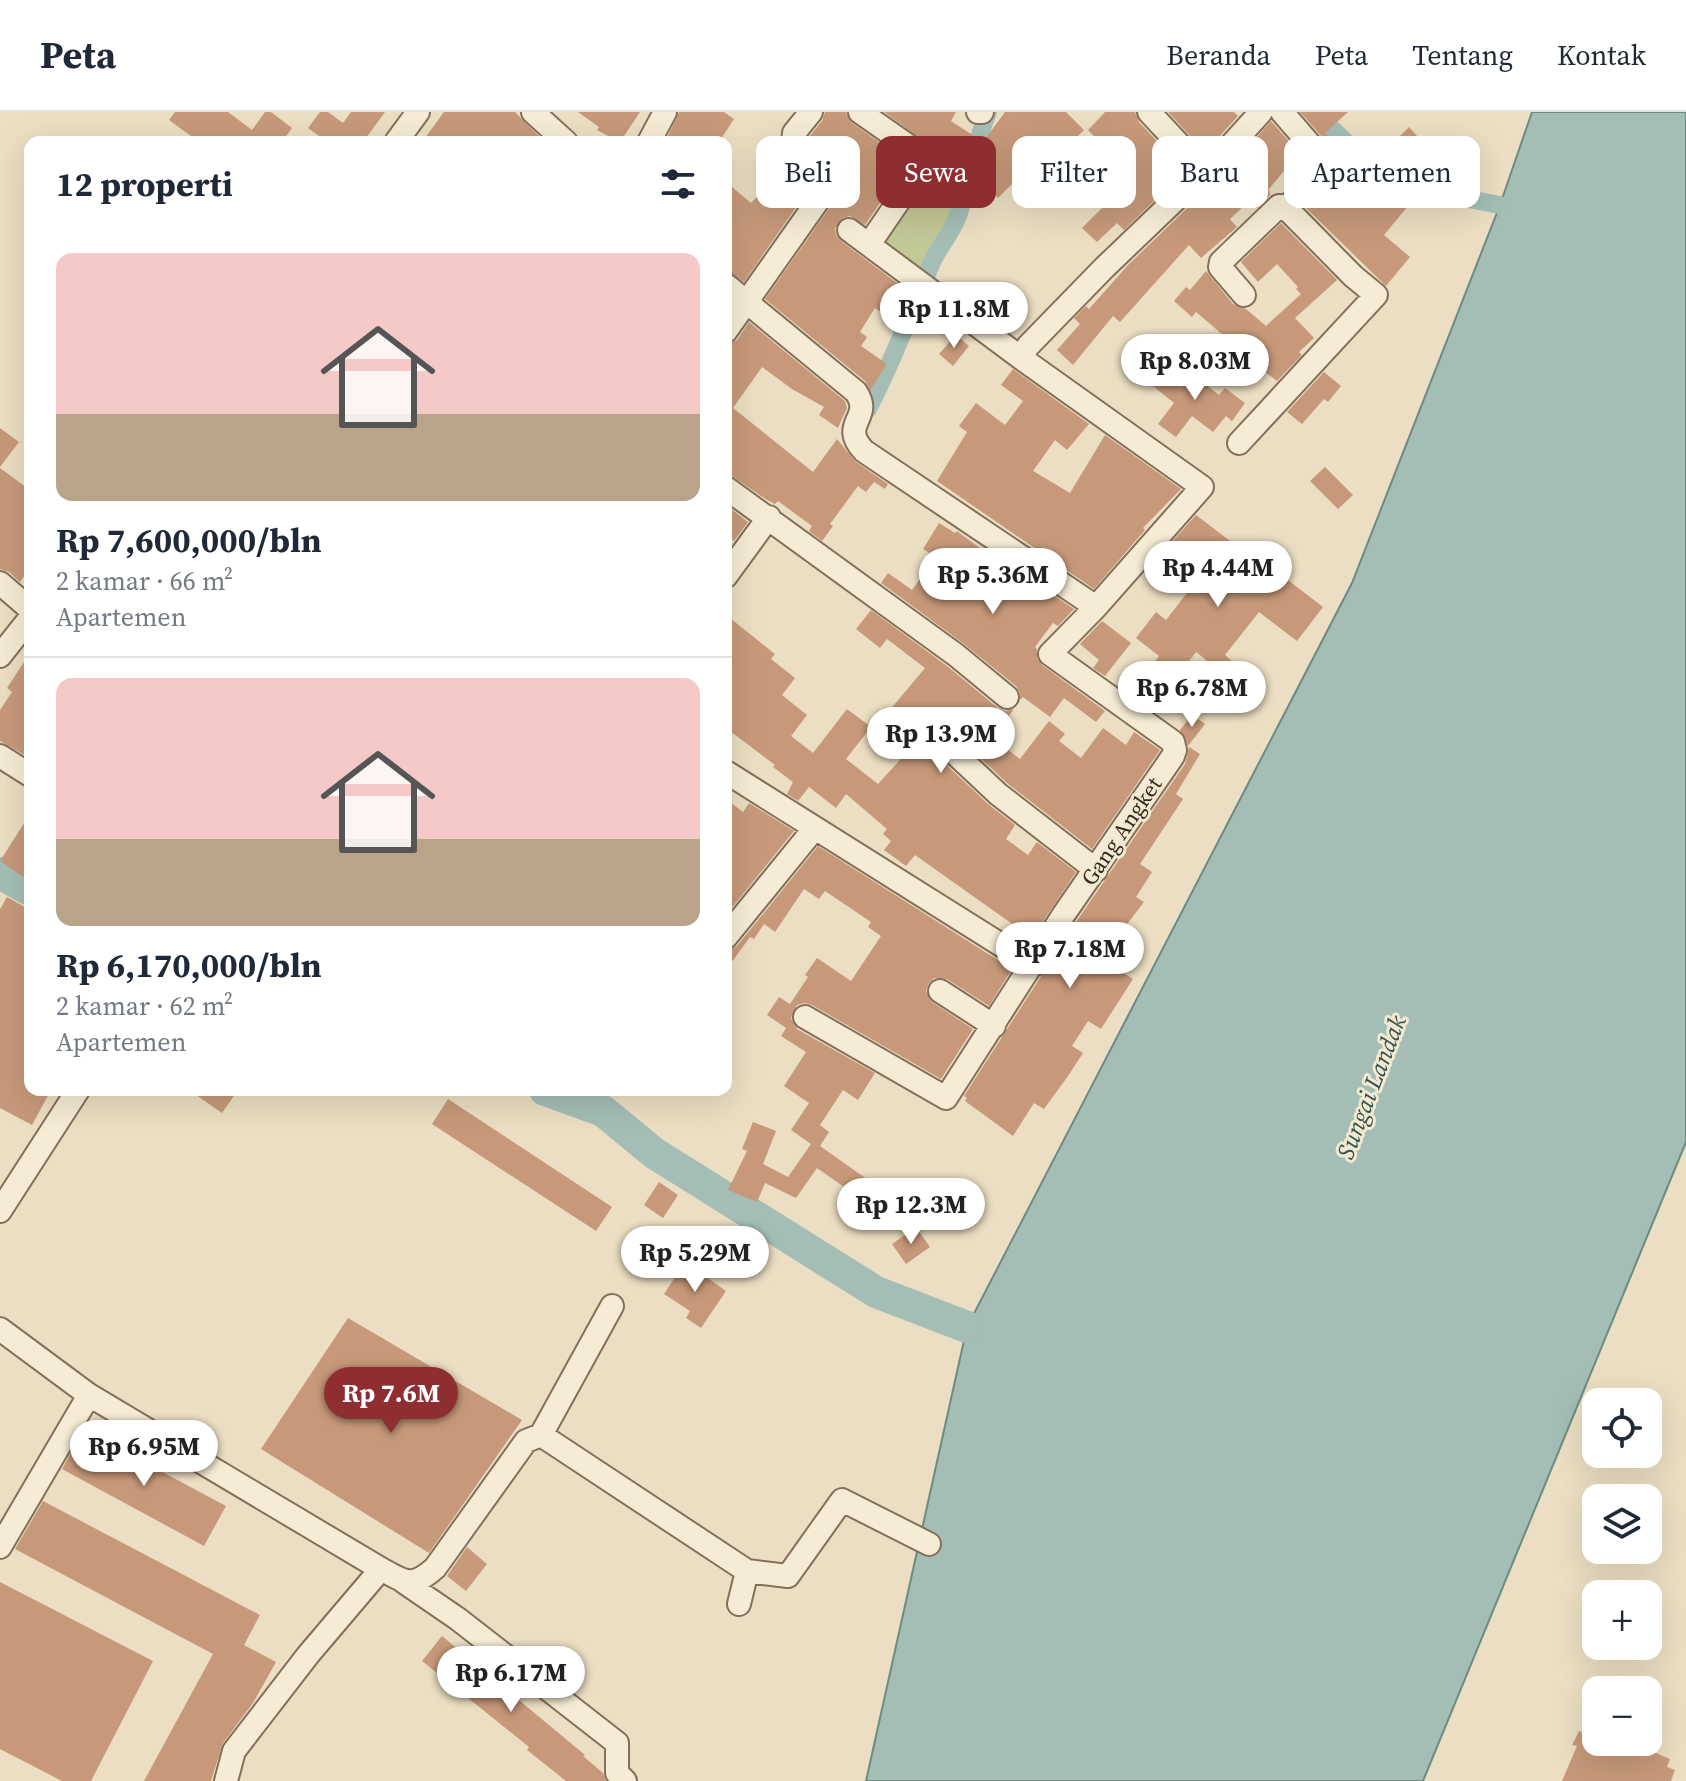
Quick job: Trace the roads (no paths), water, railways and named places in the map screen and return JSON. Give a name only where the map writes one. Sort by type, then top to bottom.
[{"type":"street","points":[[400,136],[418,112]]},
{"type":"street","points":[[533,112],[559,136]]},
{"type":"street","points":[[652,136],[665,112]]},
{"type":"street","points":[[732,322],[831,180],[829,174],[793,143],[794,133],[811,112]]},
{"type":"street","points":[[860,112],[894,136]]},
{"type":"street","points":[[1149,112],[1171,136]]},
{"type":"street","points":[[1239,136],[1261,112]]},
{"type":"street","points":[[1282,112],[1303,136]]},
{"type":"street","points":[[1244,295],[1220,267],[1221,262],[1279,206],[1284,207]]},
{"type":"street","points":[[870,243],[894,208]]},
{"type":"street","points":[[849,230],[1021,358],[1028,346],[1166,208]]},
{"type":"street","points":[[1239,443],[1376,295],[1353,276],[1287,208]]},
{"type":"street","points":[[732,290],[856,392],[862,401],[862,410],[853,431],[855,441],[864,451],[1096,607]]},
{"type":"street","name":"Gang Angket","points":[[805,1017],[946,1098],[1175,750],[1173,742],[1050,654],[1202,487],[1021,358]]},
{"type":"street","points":[[732,492],[956,655],[1007,697]]},
{"type":"street","points":[[732,568],[769,517]]},
{"type":"street","points":[[0,583],[24,604]]},
{"type":"street","points":[[0,656],[24,626]]},
{"type":"street","points":[[947,746],[998,794],[1096,870]]},
{"type":"street","points":[[0,756],[24,771]]},
{"type":"street","points":[[732,776],[1033,965]]},
{"type":"street","points":[[732,930],[814,829]]},
{"type":"street","points":[[940,991],[994,1026]]},
{"type":"street","points":[[0,1211],[74,1096]]},
{"type":"street","points":[[404,1582],[420,1581],[435,1568],[526,1441],[541,1435],[612,1306]]},
{"type":"street","points":[[0,1329],[89,1395],[404,1582],[458,1619],[617,1743],[617,1773],[625,1781]]},
{"type":"street","points":[[0,1547],[89,1395]]},
{"type":"street","points":[[541,1435],[747,1571],[788,1576],[842,1500],[929,1544]]},
{"type":"street","points":[[226,1781],[234,1751],[308,1655],[381,1569]]},
{"type":"street","points":[[739,1604],[747,1571]]},
{"type":"water","name":"Sungai Landak","points":[[1532,112],[1686,112],[1686,1142],[1585,1388],[1582,1388],[1582,1395],[1423,1781],[866,1781],[967,1327],[1352,583],[1500,205]]},
{"type":"waterway","points":[[868,409],[932,262],[957,219],[988,112]]},
{"type":"waterway","points":[[1318,112],[1389,184],[1500,205]]},
{"type":"waterway","points":[[0,873],[24,887]]},
{"type":"waterway","points":[[562,1096],[603,1111],[654,1153],[876,1292],[967,1327]]}]
